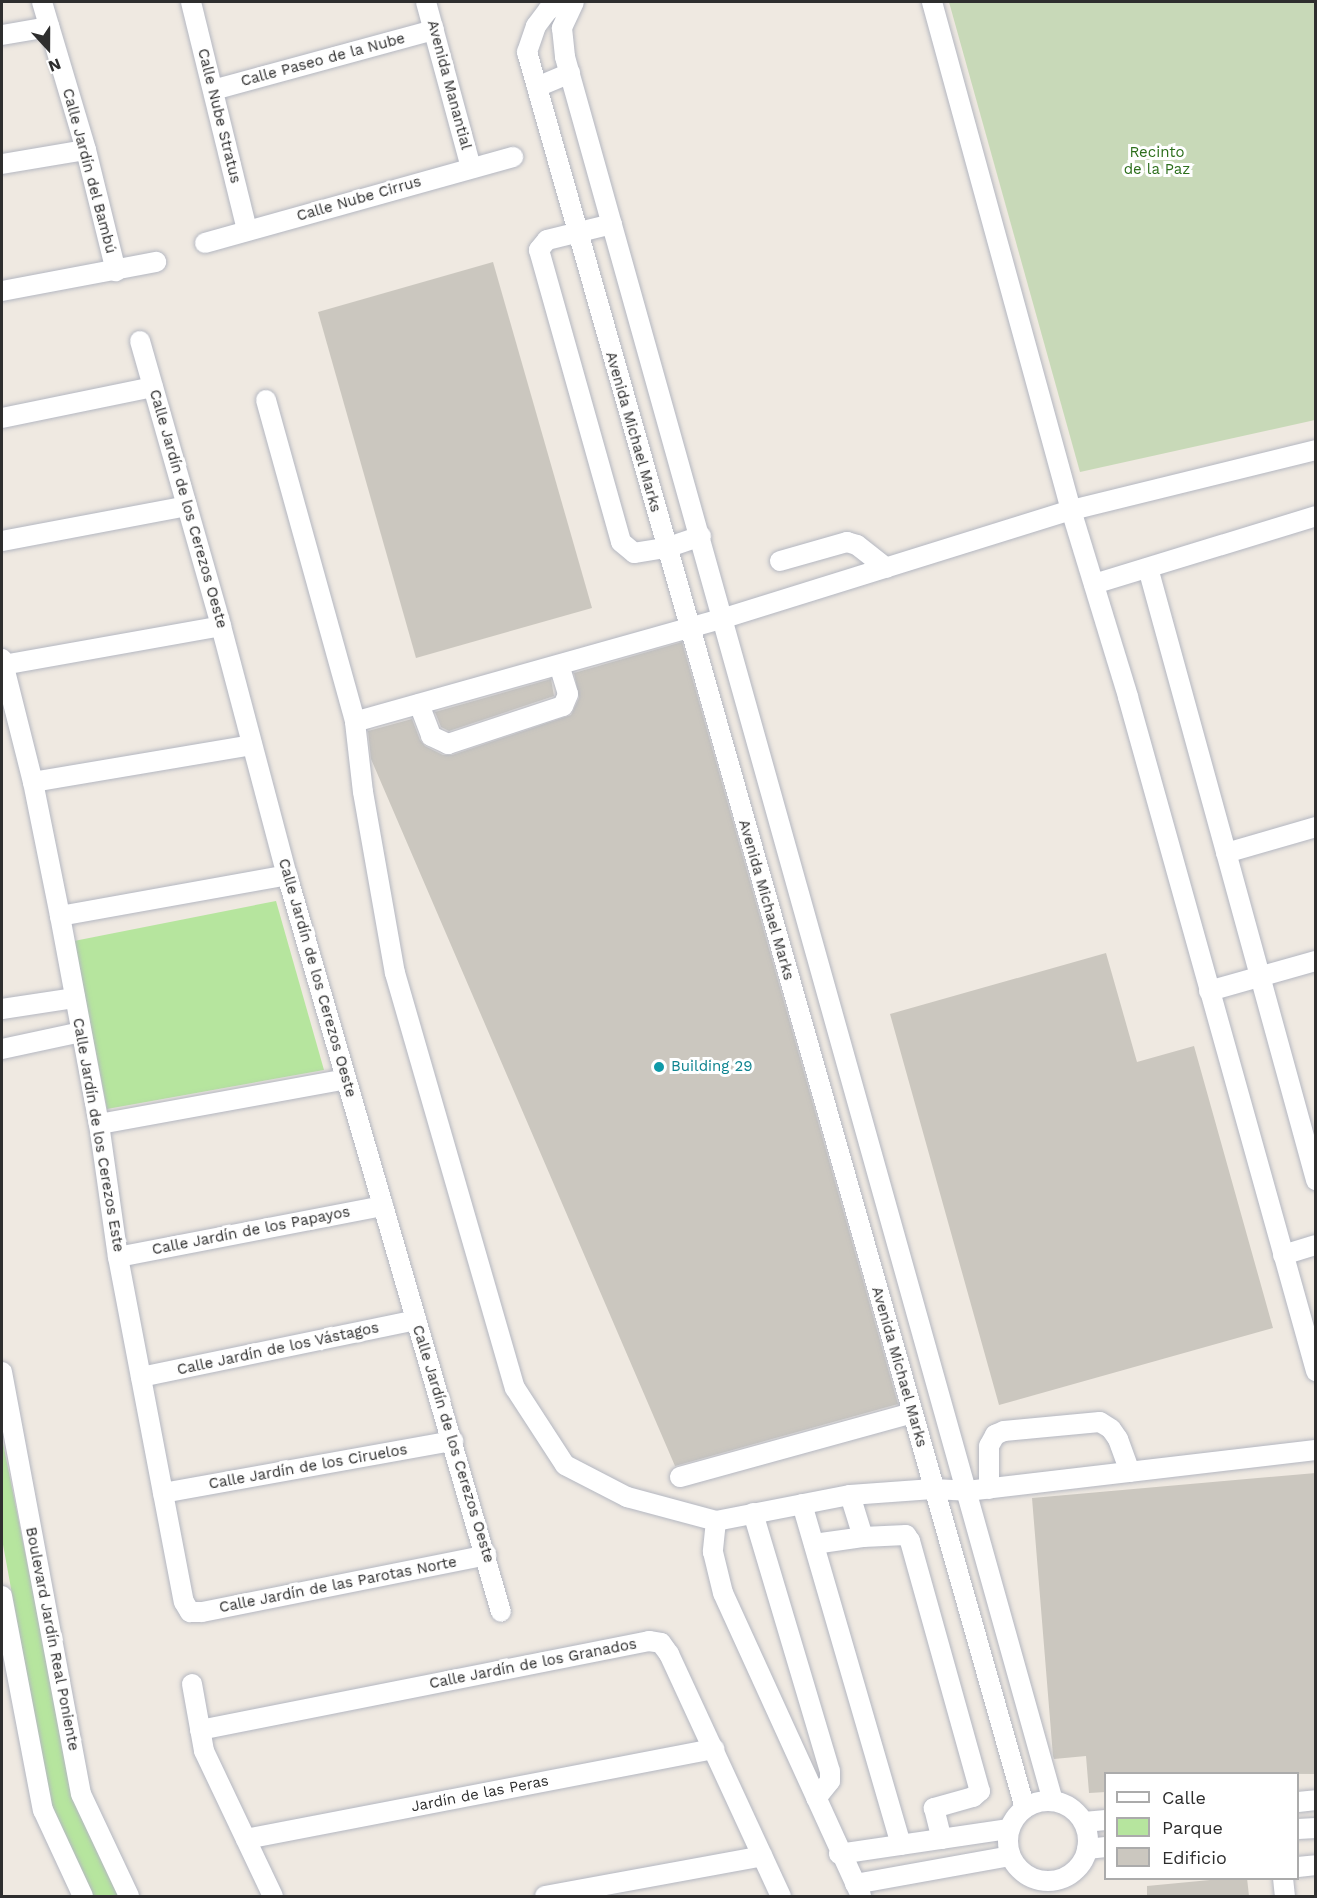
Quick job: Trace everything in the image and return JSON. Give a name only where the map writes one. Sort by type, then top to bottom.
[{"type":"street","name":"Calle Jardín del Bambú","points":[[42,2],[86,150],[116,271]]},
{"type":"street","name":"Calle Nube Stratus","points":[[191,2],[247,230]]},
{"type":"street","name":"Avenida Manantial","points":[[426,2],[471,168]]},
{"type":"street","name":"Avenida Michael Marks","points":[[562,2],[548,10],[536,26],[527,52],[688,628],[1025,1808]]},
{"type":"street","name":"Avenida Michael Marks","points":[[574,2],[562,28],[570,73],[1053,1801]]},
{"type":"street","points":[[932,2],[1071,510],[1094,584],[1316,1371]]},
{"type":"street","points":[[2,35],[49,27]]},
{"type":"street","name":"Calle Paseo de la Nube","points":[[213,90],[434,30]]},
{"type":"street","points":[[537,87],[570,73]]},
{"type":"street","points":[[2,164],[86,150]]},
{"type":"street","name":"Calle Nube Cirrus","points":[[205,243],[513,157]]},
{"type":"street","points":[[612,224],[547,240],[539,250],[621,542],[634,553],[666,549],[701,536]]},
{"type":"street","points":[[2,291],[156,262]]},
{"type":"street","name":"Calle Jardín de los Cerezos Oeste","points":[[140,341],[188,506],[287,874],[453,1440],[501,1612]]},
{"type":"street","points":[[2,418],[153,387]]},
{"type":"street","points":[[266,400],[356,722],[363,792],[396,973],[515,1388],[565,1465],[627,1497],[716,1521],[849,1495],[933,1488],[967,1491],[989,1489],[1316,1450]]},
{"type":"street","points":[[356,722],[724,618],[1071,510],[1316,450]]},
{"type":"street","points":[[2,541],[188,506]]},
{"type":"street","points":[[1094,584],[1316,516]]},
{"type":"street","points":[[780,561],[847,542],[857,545],[886,568]]},
{"type":"street","points":[[1148,568],[1316,1180]]},
{"type":"street","points":[[2,662],[221,626]]},
{"type":"street","name":"Calle Jardín de los Cerezos Este","points":[[2,662],[33,782],[60,916],[99,1124],[118,1257],[184,1602],[190,1612]]},
{"type":"street","points":[[419,705],[431,736],[448,744],[563,706],[568,694],[559,665]]},
{"type":"street","points":[[33,782],[252,744]]},
{"type":"street","points":[[1226,853],[1316,827]]},
{"type":"street","points":[[60,916],[287,874]]},
{"type":"street","points":[[1209,991],[1316,961]]},
{"type":"street","points":[[2,1009],[75,998]]},
{"type":"street","points":[[2,1049],[81,1032]]},
{"type":"street","points":[[99,1124],[346,1079]]},
{"type":"street","name":"Calle Jardín de los Papayos","points":[[118,1257],[383,1206]]},
{"type":"street","points":[[1283,1255],[1316,1245]]},
{"type":"street","name":"Calle Jardín de los Vástagos","points":[[141,1377],[416,1320]]},
{"type":"street","name":"Boulevard Jardín Real Poniente","points":[[2,1372],[81,1794],[129,1896]]},
{"type":"street","points":[[680,1477],[912,1413]]},
{"type":"street","points":[[989,1489],[989,1446],[995,1435],[1005,1431],[1100,1422],[1111,1428],[1118,1439],[1130,1472]]},
{"type":"street","name":"Calle Jardín de los Ciruelos","points":[[163,1493],[453,1440]]},
{"type":"street","points":[[849,1495],[863,1537]]},
{"type":"street","points":[[802,1504],[901,1845]]},
{"type":"street","points":[[753,1513],[830,1771],[830,1782],[816,1798]]},
{"type":"street","points":[[716,1521],[712,1552],[723,1593],[839,1854],[858,1890],[1010,1856]]},
{"type":"street","points":[[814,1544],[863,1537],[906,1535],[910,1541],[980,1791],[973,1797],[934,1808],[942,1839]]},
{"type":"street","name":"Calle Jardín de las Parotas Norte","points":[[190,1612],[202,1612],[486,1555]]},
{"type":"street","points":[[963,1591],[993,1583]]},
{"type":"street","points":[[2,1596],[8,1666],[43,1810],[83,1896]]},
{"type":"street","name":"Calle Jardín de los Granados","points":[[201,1730],[649,1641],[661,1643],[669,1654],[782,1896]]},
{"type":"street","points":[[192,1684],[204,1751],[273,1896]]},
{"type":"street","name":"Jardín de las Peras","points":[[246,1839],[714,1749]]},
{"type":"street","points":[[1299,1802],[1316,1800]]},
{"type":"street","points":[[1053,1801],[1071,1808],[1084,1822],[1088,1836],[1096,1848],[1078,1869],[1061,1880],[1040,1881],[1022,1872],[1010,1856],[1007,1842],[1010,1829],[1025,1808],[1038,1802],[1053,1801]]},
{"type":"street","points":[[1084,1822],[1104,1820]]},
{"type":"street","points":[[1299,1829],[1316,1828]]},
{"type":"street","points":[[839,1854],[1010,1829]]},
{"type":"street","points":[[545,1896],[762,1856]]},
{"type":"street","points":[[1299,1867],[1316,1865]]},
{"type":"street","points":[[1283,1880],[1285,1896]]},
{"type":"green space","name":"Recinto de la Paz","points":[[949,2],[1315,2],[1315,420],[1080,472]]},
{"type":"green space","points":[[276,901],[324,1070],[107,1109],[74,941]]},
{"type":"green space","points":[[2,1438],[75,1800],[120,1896],[92,1896],[51,1808],[2,1539]]},
{"type":"building","points":[[493,262],[592,608],[416,658],[318,312]]},
{"type":"building","name":"Building 29","points":[[682,642],[898,1404],[675,1466],[371,759],[368,731],[412,719],[420,740],[425,746],[443,755],[452,755],[571,715],[579,698],[574,673]]},
{"type":"building","points":[[551,679],[554,696],[449,731],[441,727],[435,712]]},
{"type":"building","points":[[1106,953],[1137,1062],[1194,1046],[1273,1328],[999,1405],[890,1014]]},
{"type":"building","points":[[1316,1473],[1316,1774],[1299,1774],[1299,1772],[1104,1772],[1104,1792],[1089,1793],[1086,1756],[1054,1759],[1032,1498]]},
{"type":"building","points":[[1210,1880],[1247,1880],[1249,1896],[1147,1896],[1147,1886]]},
{"type":"place","name":"Building 29","points":[[659,1067]]}]
